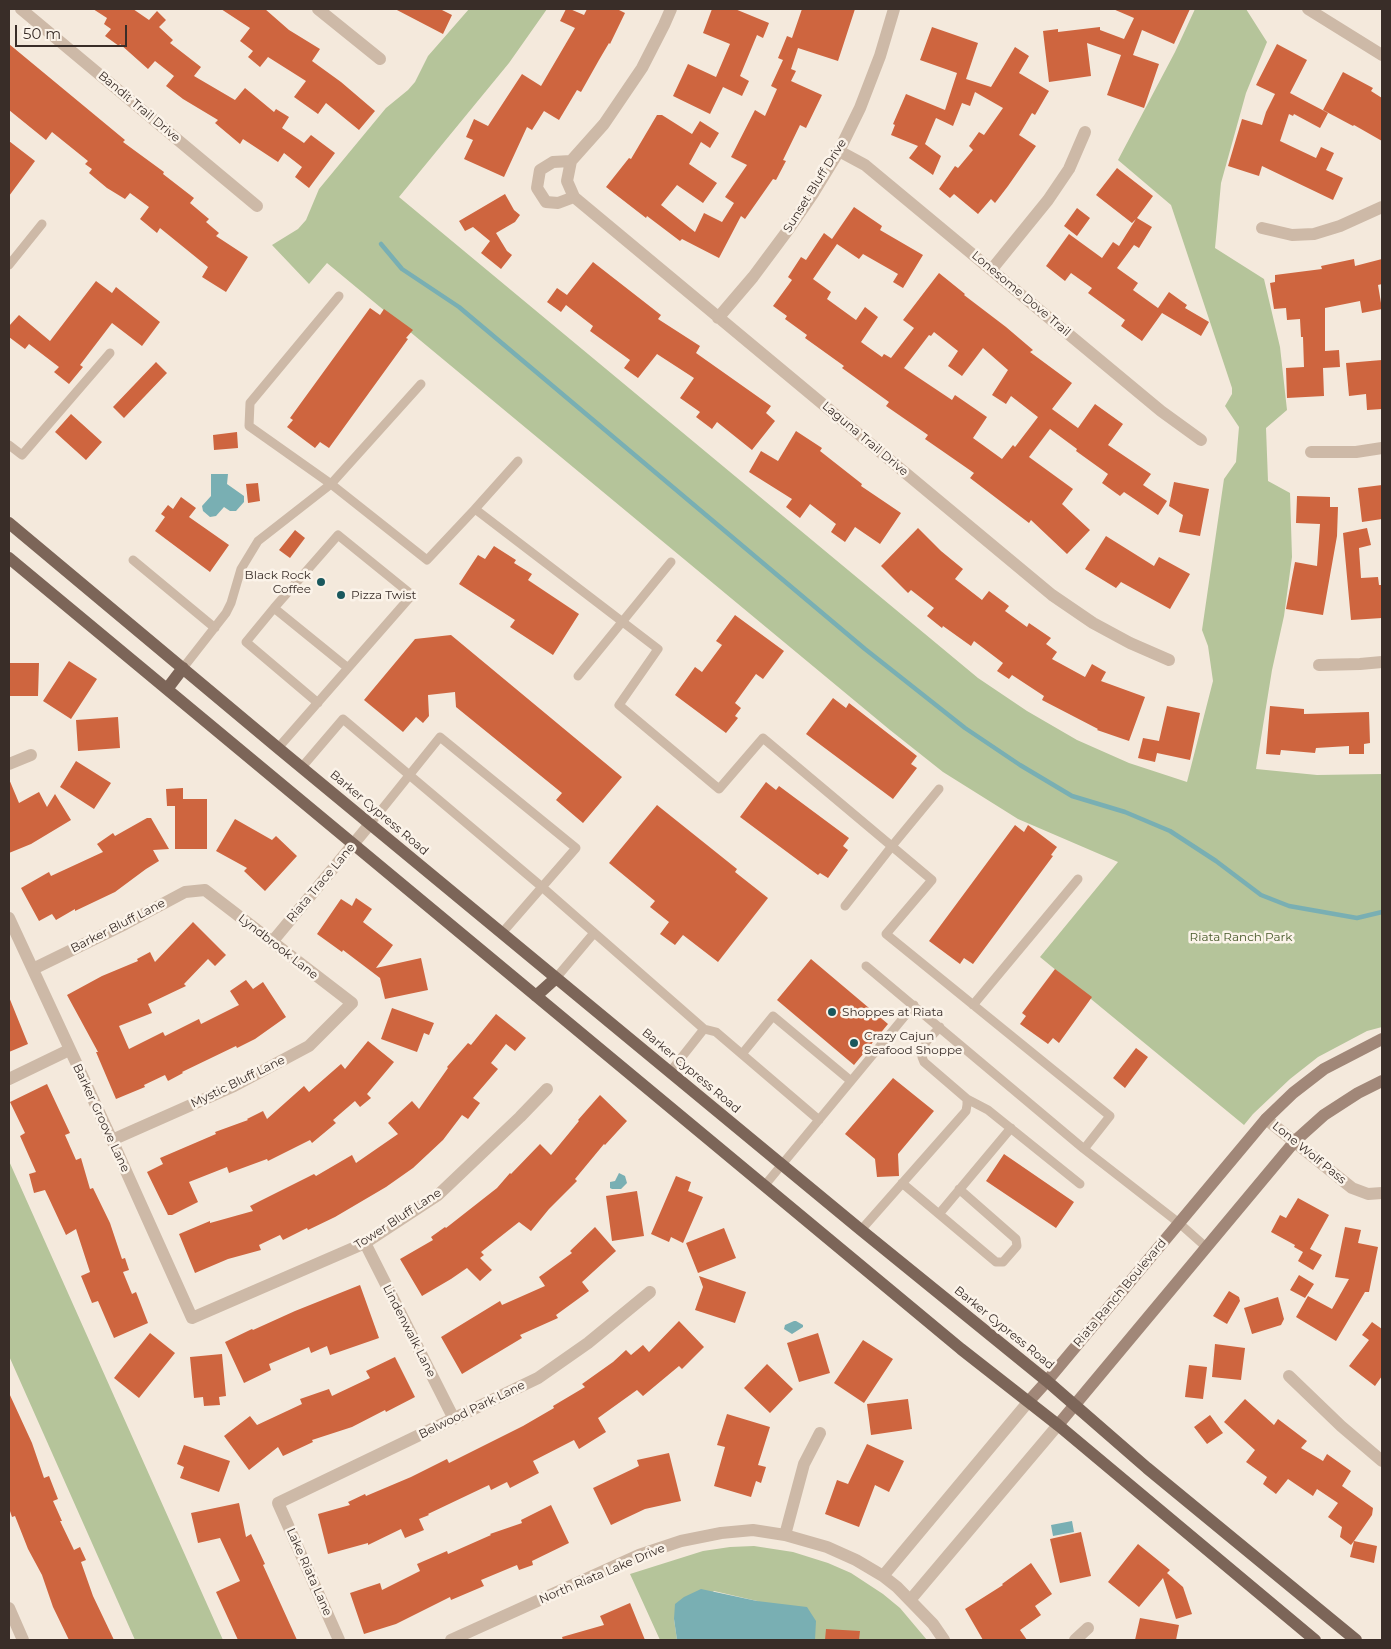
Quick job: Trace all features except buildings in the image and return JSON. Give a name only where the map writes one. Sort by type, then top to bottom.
[{"type":"main road","name":"Barker Cypress Road","points":[[9,522],[556,978],[861,1230],[1076,1404],[1147,1468],[1356,1640]]},
{"type":"main road","points":[[10,561],[167,689],[961,1349],[1029,1401],[1314,1640]]},
{"type":"main road","points":[[167,689],[183,668]]},
{"type":"main road","points":[[536,996],[556,978]]},
{"type":"street","name":"Bandit Trail Drive","points":[[21,9],[257,206]]},
{"type":"street","points":[[318,9],[380,59]]},
{"type":"street","points":[[574,197],[558,203],[546,202],[537,188],[540,170],[553,162],[571,161],[604,124],[642,68],[671,9]]},
{"type":"street","name":"Sunset Bluff Drive","points":[[718,318],[753,277],[788,230],[839,151],[860,108],[894,9]]},
{"type":"street","points":[[1308,9],[1382,55]]},
{"type":"street","points":[[992,269],[1048,200],[1069,169],[1085,132]]},
{"type":"street","name":"Lonesome Dove Trail","points":[[839,151],[865,166],[992,269],[1161,411],[1201,440]]},
{"type":"street","name":"Laguna Trail Drive","points":[[571,161],[567,181],[574,197],[718,318],[1052,595],[1093,623],[1169,660]]},
{"type":"street","points":[[1262,228],[1292,235],[1314,234],[1340,226],[1382,207]]},
{"type":"street","points":[[1311,452],[1356,452],[1382,448]]},
{"type":"street","points":[[1319,665],[1382,662]]},
{"type":"street","points":[[9,764],[31,755]]},
{"type":"street","name":"Riata Trace Lane","points":[[272,942],[370,824]]},
{"type":"street","name":"Lyndbrook Lane","points":[[205,890],[352,1003]]},
{"type":"street","name":"Barker Bluff Lane","points":[[32,970],[185,892],[205,890]]},
{"type":"street","name":"Barker Groove Lane","points":[[9,918],[192,1318]]},
{"type":"street","name":"Mystic Bluff Lane","points":[[112,1140],[234,1086],[309,1046],[352,1003]]},
{"type":"street","name":"Riata Ranch Boulevard","points":[[883,1576],[1266,1119],[1293,1093],[1324,1068],[1382,1039]]},
{"type":"street","points":[[9,1079],[69,1050]]},
{"type":"street","points":[[911,1599],[1295,1141],[1324,1115],[1358,1092],[1382,1081]]},
{"type":"street","name":"Tower Bluff Lane","points":[[192,1318],[365,1244],[438,1195],[547,1089]]},
{"type":"street","name":"Lone Wolf Pass","points":[[1266,1119],[1352,1188],[1368,1194],[1382,1193]]},
{"type":"street","name":"Lindenwalk Lane","points":[[365,1244],[454,1419]]},
{"type":"street","name":"Belwood Park Lane","points":[[278,1504],[538,1378],[588,1343],[650,1292]]},
{"type":"street","points":[[1289,1376],[1341,1426],[1382,1461]]},
{"type":"street","points":[[785,1535],[804,1464],[820,1433]]},
{"type":"street","name":"Lake Riata Lane","points":[[278,1504],[339,1640]]},
{"type":"street","name":"North Riata Lake Drive","points":[[451,1640],[639,1555],[681,1541],[721,1533],[753,1530],[785,1535],[827,1547],[856,1560],[897,1586],[933,1624],[944,1640]]},
{"type":"street","points":[[9,1608],[23,1640]]},
{"type":"street","points":[[1075,1640],[1088,1628]]},
{"type":"lane","points":[[9,265],[42,224]]},
{"type":"lane","points":[[339,296],[250,403],[249,426],[331,484],[427,560],[518,461]]},
{"type":"lane","points":[[9,444],[22,455],[110,353]]},
{"type":"lane","points":[[183,668],[215,628],[228,608],[241,570],[258,541],[331,484],[421,384]]},
{"type":"lane","points":[[475,508],[658,648],[619,705],[719,789],[763,738],[932,880],[886,934],[1110,1116],[1084,1149]]},
{"type":"lane","points":[[278,748],[318,703],[412,595],[338,535],[246,642],[318,703]]},
{"type":"lane","points":[[133,560],[215,628]]},
{"type":"lane","points":[[578,676],[671,562]]},
{"type":"lane","points":[[274,608],[348,668]]},
{"type":"lane","points":[[302,768],[343,719],[542,887],[704,1029],[716,1032],[819,1120]]},
{"type":"lane","points":[[370,824],[440,736],[576,848],[502,933]]},
{"type":"lane","points":[[845,906],[939,789]]},
{"type":"lane","points":[[973,1005],[1078,879]]},
{"type":"lane","points":[[556,978],[594,933]]},
{"type":"lane","points":[[866,966],[1084,1149],[1206,1247]]},
{"type":"lane","points":[[765,1186],[914,1005]]},
{"type":"lane","points":[[742,1054],[773,1016],[852,1081]]},
{"type":"lane","points":[[940,1027],[926,1042],[922,1050],[924,1062],[966,1098],[988,1110],[1080,1184]]},
{"type":"lane","points":[[670,1072],[704,1029]]},
{"type":"lane","points":[[861,1230],[966,1111],[968,1105],[966,1098]]},
{"type":"lane","points":[[939,1214],[1010,1128]]},
{"type":"lane","points":[[902,1183],[996,1262],[1003,1262],[1017,1246],[1016,1239],[959,1189]]},
{"type":"green space","name":"Riata Ranch Park","points":[[469,9],[547,9],[509,63],[399,197],[978,678],[1027,711],[1077,740],[1129,763],[1187,782],[1213,681],[1208,646],[1202,630],[1224,479],[1236,462],[1239,427],[1225,406],[1232,394],[1232,388],[1171,205],[1118,160],[1175,52],[1195,9],[1246,9],[1267,42],[1246,93],[1221,183],[1215,248],[1264,279],[1280,347],[1287,410],[1266,428],[1268,481],[1290,493],[1292,557],[1284,616],[1272,670],[1256,769],[1317,775],[1382,774],[1382,1027],[1367,1031],[1318,1057],[1290,1079],[1244,1125],[1040,957],[1118,862],[1018,819],[943,772],[327,263],[309,284],[272,245],[298,229],[306,220],[319,189],[386,108],[415,82],[428,56]]},
{"type":"green space","points":[[9,1161],[223,1640],[135,1640],[9,1356]]},
{"type":"green space","points":[[754,1546],[793,1552],[828,1563],[851,1573],[883,1594],[900,1608],[927,1640],[815,1640],[815,1633],[757,1601],[714,1591],[674,1619],[677,1640],[660,1640],[630,1574],[703,1551]]},
{"type":"water","points":[[211,474],[228,474],[227,484],[244,496],[244,502],[236,511],[230,511],[224,507],[216,516],[210,517],[203,511],[202,506],[211,496]]},
{"type":"water","points":[[619,1173],[625,1176],[627,1183],[621,1189],[610,1188],[610,1182],[615,1181]]},
{"type":"water","points":[[794,1321],[803,1325],[803,1327],[792,1334],[784,1329],[785,1325]]},
{"type":"water","points":[[1072,1521],[1074,1532],[1053,1536],[1051,1525]]},
{"type":"water","points":[[701,1589],[757,1601],[807,1607],[816,1621],[815,1640],[677,1640],[674,1619],[675,1604],[684,1597]]},
{"type":"waterway","points":[[381,244],[402,269],[459,307],[865,649],[965,728],[1020,765],[1072,796],[1125,812],[1170,831],[1216,861],[1261,895],[1289,906],[1357,918],[1382,912]]},
{"type":"place","name":"Black Rock Coffee","points":[[321,582]]},
{"type":"place","name":"Pizza Twist","points":[[341,595]]},
{"type":"place","name":"Shoppes at Riata","points":[[832,1012]]},
{"type":"place","name":"Crazy Cajun Seafood Shoppe","points":[[854,1043]]}]
